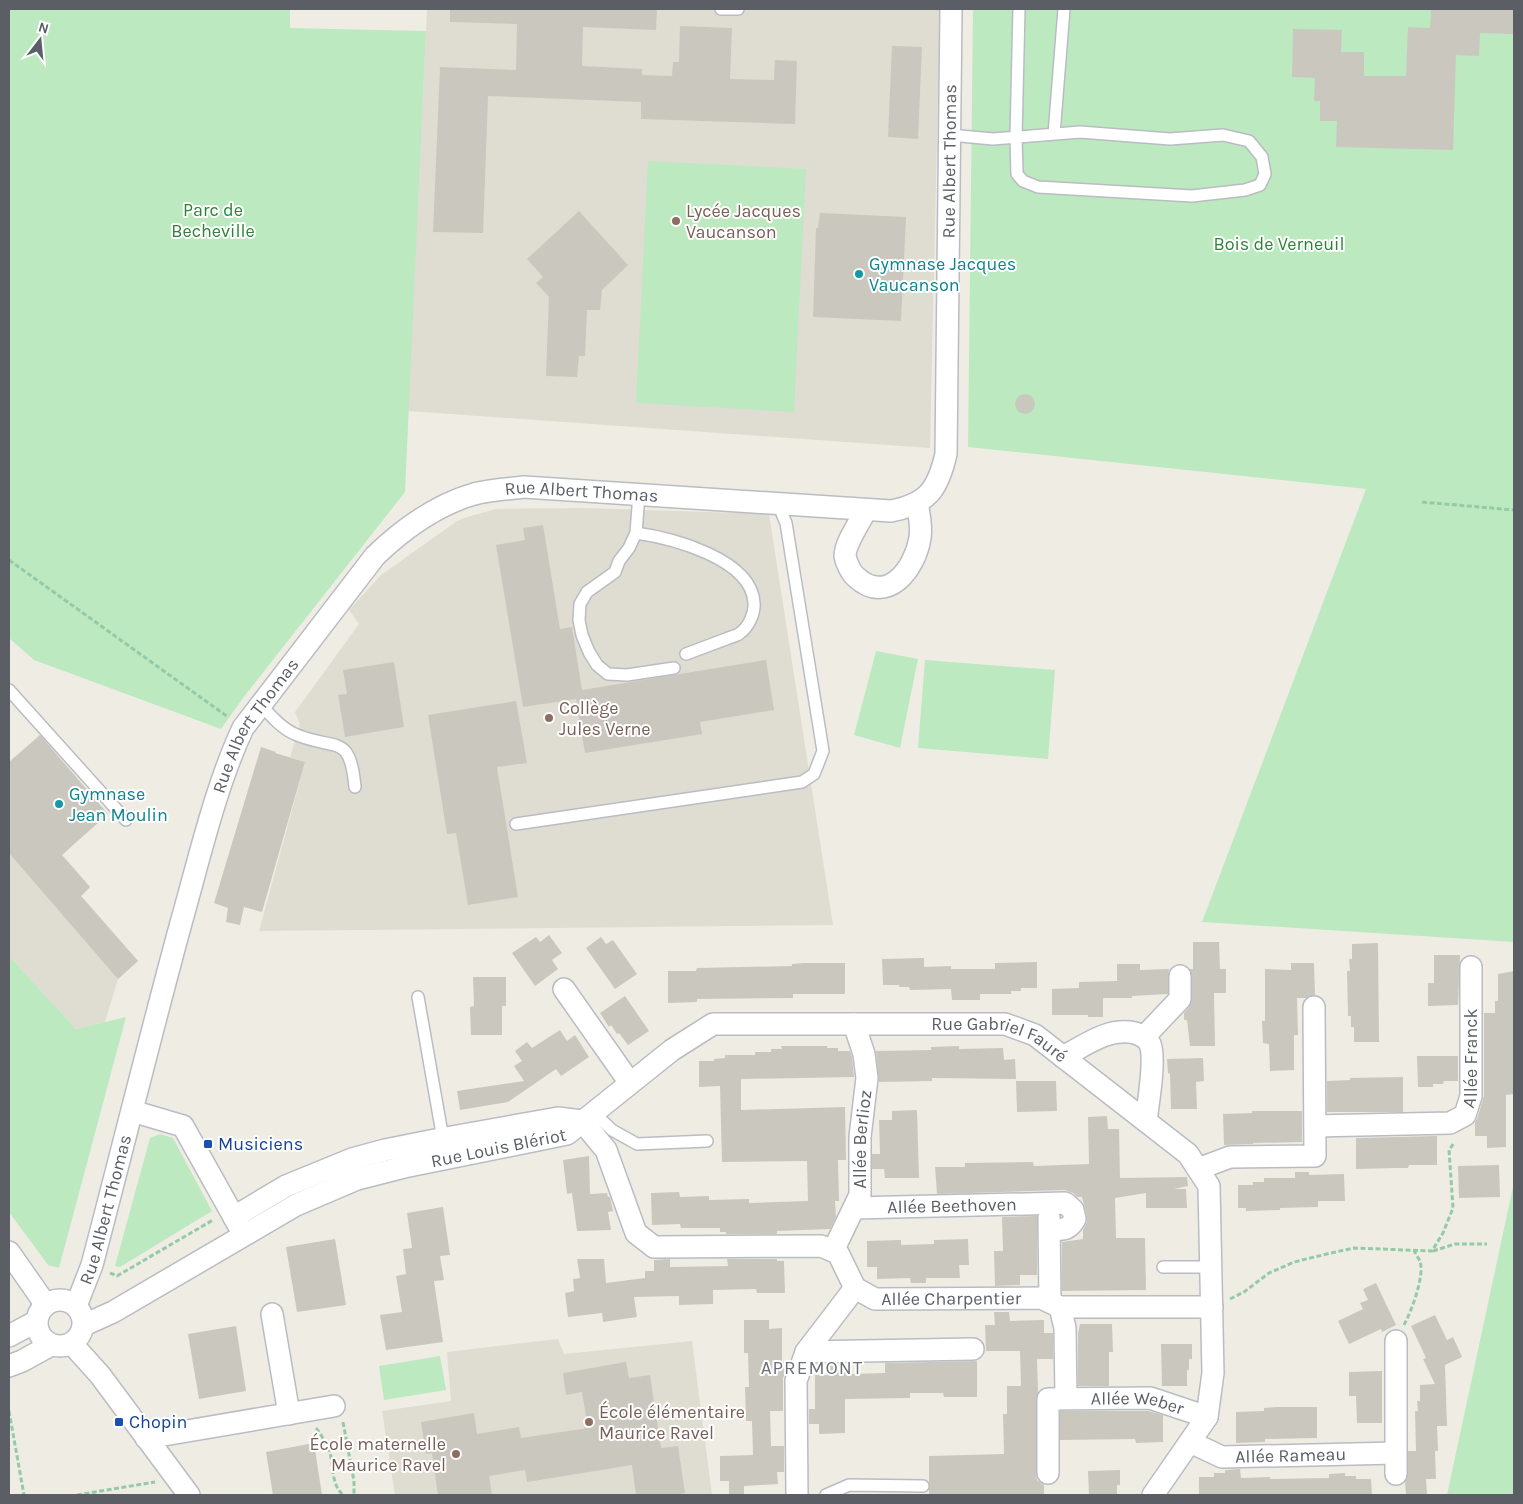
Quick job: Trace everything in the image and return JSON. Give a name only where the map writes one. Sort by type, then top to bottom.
[{"type":"street","name":"Rue Albert Thomas","points":[[80,1316],[195,874],[226,769],[242,728],[375,556],[397,535],[422,518],[473,494],[501,489],[524,487],[891,511],[904,509],[917,503],[928,495],[936,485],[942,473],[946,454],[951,9]]},
{"type":"street","points":[[866,510],[850,540],[845,557],[852,574],[864,585],[878,589],[892,585],[907,572],[920,538],[921,523],[917,503]]},
{"type":"street","name":"Allée Franck","points":[[1315,1126],[1450,1123],[1465,1115],[1471,1096],[1470,967]]},
{"type":"street","points":[[1144,1037],[1180,999],[1180,976]]},
{"type":"street","points":[[564,989],[630,1083]]},
{"type":"street","points":[[1198,1169],[1230,1157],[1315,1156],[1314,1007]]},
{"type":"street","name":"Rue Gabriel Fauré","points":[[587,1117],[672,1050],[713,1024],[1004,1024],[1035,1035],[1188,1154],[1209,1186],[1213,1373],[1207,1417]]},
{"type":"street","name":"Allée Berlioz","points":[[833,1251],[860,1195],[860,1138],[867,1078],[864,1054],[854,1024]]},
{"type":"street","points":[[1063,1057],[1107,1033],[1124,1031],[1142,1035],[1150,1043],[1152,1057],[1146,1122]]},
{"type":"street","name":"Rue Albert Thomas","points":[[132,1112],[183,1126],[245,1235]]},
{"type":"street","points":[[587,1117],[606,1150],[636,1233],[654,1247],[821,1246],[838,1253],[855,1288],[806,1352],[796,1380],[797,1495]]},
{"type":"street","name":"Rue Louis Blériot","points":[[234,1216],[286,1186],[352,1159],[385,1150],[558,1118],[587,1117]]},
{"type":"street","name":"Rue Louis Blériot","points":[[80,1316],[113,1312],[296,1205],[357,1179],[567,1134],[587,1117]]},
{"type":"street","name":"Allée Beethoven","points":[[854,1208],[1049,1204],[1055,1305]]},
{"type":"street","points":[[9,1252],[41,1313],[38,1330],[43,1339],[61,1344],[100,1376],[189,1495]]},
{"type":"street","name":"Allée Charpentier","points":[[855,1288],[875,1299],[1041,1298],[1055,1305],[1212,1308]]},
{"type":"street","points":[[9,1336],[41,1313],[54,1300],[64,1300],[80,1316],[82,1333],[9,1366]]},
{"type":"street","name":"Allée Weber","points":[[1055,1305],[1065,1328],[1066,1398]]},
{"type":"street","points":[[272,1314],[297,1413]]},
{"type":"street","name":"Allée Rameau","points":[[1190,1442],[1222,1457],[1396,1463],[1396,1341]]},
{"type":"street","points":[[806,1352],[973,1349]]},
{"type":"street","name":"Allée Weber","points":[[1048,1473],[1048,1399],[1150,1398],[1207,1417]]},
{"type":"street","points":[[146,1438],[297,1413],[338,1412]]},
{"type":"street","points":[[1153,1495],[1207,1417]]},
{"type":"lane","points":[[721,9],[738,9]]},
{"type":"lane","points":[[950,135],[993,139],[1016,137],[1080,132],[1170,139],[1223,135],[1249,141],[1262,157],[1265,174],[1260,185],[1245,190],[1192,196],[1038,187],[1023,181],[1018,174],[1016,137],[1020,9]]},
{"type":"lane","points":[[1054,134],[1064,9]]},
{"type":"lane","points":[[640,494],[636,533],[629,548],[619,561],[615,572],[587,592],[580,604],[579,620],[582,635],[597,665],[608,674],[627,675],[674,668]]},
{"type":"lane","points":[[516,824],[802,782],[814,774],[823,751],[786,523],[778,504]]},
{"type":"lane","points":[[636,533],[681,543],[724,561],[739,572],[751,586],[755,610],[740,633],[686,654]]},
{"type":"lane","points":[[9,690],[126,820]]},
{"type":"lane","points":[[261,705],[279,724],[296,735],[342,747],[349,754],[355,787]]},
{"type":"lane","points":[[418,997],[442,1139]]},
{"type":"lane","points":[[587,1117],[637,1144],[707,1141]]},
{"type":"lane","points":[[1163,1267],[1211,1267]]},
{"type":"lane","points":[[826,1495],[849,1485],[923,1486]]},
{"type":"path","points":[[1422,502],[1514,510]]},
{"type":"path","points":[[9,560],[242,728]]},
{"type":"path","points":[[1432,1251],[1443,1233],[1453,1208],[1449,1150],[1459,1135],[1465,1115]]},
{"type":"path","points":[[92,1264],[117,1276],[216,1218],[234,1216]]},
{"type":"path","points":[[1212,1308],[1244,1292],[1270,1273],[1294,1262],[1354,1248],[1432,1251],[1455,1244],[1487,1244]]},
{"type":"path","points":[[1396,1341],[1410,1314],[1417,1294],[1421,1263],[1413,1250]]},
{"type":"path","points":[[9,1411],[24,1495]]},
{"type":"path","points":[[338,1412],[354,1481],[354,1495]]},
{"type":"path","points":[[297,1413],[323,1437],[330,1453],[336,1488],[343,1495]]},
{"type":"path","points":[[77,1495],[158,1482]]},
{"type":"shaded area","name":"Lycée Jacques Vaucanson","points":[[427,9],[940,9],[930,448],[408,411]]},
{"type":"shaded area","name":"Collège Jules Verne","points":[[583,508],[769,514],[833,925],[259,931],[305,762],[290,757],[300,724],[295,712],[359,624],[349,610],[381,575],[457,521],[496,509]]},
{"type":"shaded area","points":[[9,794],[90,887],[81,896],[138,961],[118,979],[105,1022],[76,1029],[9,956]]},
{"type":"shaded area","name":"École élémentaire Maurice Ravel","points":[[558,1339],[564,1354],[692,1341],[712,1495],[395,1495],[382,1411],[451,1401],[447,1352]]},
{"type":"green space","name":"Parc de Becheville","points":[[9,9],[290,9],[290,28],[426,31],[405,492],[243,698],[221,729],[34,660],[9,638]]},
{"type":"green space","name":"Bois de Verneuil","points":[[973,9],[1514,9],[1514,942],[1202,922],[1366,489],[968,447]]},
{"type":"green space","points":[[648,161],[806,169],[794,412],[636,403]]},
{"type":"green space","points":[[876,651],[918,659],[900,748],[854,735]]},
{"type":"green space","points":[[925,660],[1055,670],[1048,759],[918,748]]},
{"type":"green space","points":[[9,956],[76,1029],[126,1017],[59,1268],[48,1265],[9,1212]]},
{"type":"green space","points":[[160,1134],[173,1138],[212,1211],[120,1267],[115,1266],[150,1138]]},
{"type":"green space","points":[[1514,1182],[1514,1495],[1447,1495]]},
{"type":"green space","points":[[440,1356],[446,1390],[384,1400],[379,1366]]},
{"type":"building","points":[[450,9],[657,9],[656,30],[583,27],[582,66],[642,69],[642,75],[672,76],[673,62],[679,62],[680,26],[732,28],[730,79],[774,80],[775,60],[797,61],[795,124],[641,119],[641,102],[488,96],[483,233],[433,232],[440,67],[516,70],[517,24],[450,22]]},
{"type":"building","points":[[1431,9],[1514,9],[1514,34],[1480,33],[1479,56],[1456,55],[1453,150],[1336,147],[1337,121],[1320,121],[1320,101],[1314,101],[1315,78],[1292,77],[1293,29],[1342,30],[1341,52],[1364,52],[1364,76],[1406,76],[1408,27],[1430,28]]},
{"type":"building","points":[[892,46],[922,47],[918,139],[888,137]]},
{"type":"building","points":[[579,211],[628,265],[602,290],[600,310],[587,310],[585,356],[579,356],[577,377],[546,376],[549,297],[536,283],[543,277],[527,259]]},
{"type":"building","name":"Gymnase Jacques Vaucanson","points":[[820,213],[906,217],[901,321],[813,317],[816,228],[818,228]]},
{"type":"building","points":[[1025,394],[1032,397],[1035,404],[1032,411],[1025,414],[1018,411],[1015,404],[1018,397]]},
{"type":"building","points":[[543,525],[560,629],[572,627],[582,690],[766,660],[774,710],[700,722],[702,734],[585,753],[576,699],[523,707],[496,545],[525,540],[523,528]]},
{"type":"building","points":[[394,662],[404,727],[345,737],[338,695],[347,694],[343,670]]},
{"type":"building","points":[[516,701],[527,763],[497,767],[518,897],[468,905],[456,833],[447,834],[428,715]]},
{"type":"building","points":[[40,735],[108,814],[62,855],[90,887],[81,896],[138,961],[118,979],[9,853],[9,762]]},
{"type":"building","points":[[261,747],[305,762],[262,912],[244,907],[240,925],[226,922],[228,908],[214,903]]},
{"type":"building","points":[[549,935],[562,953],[552,960],[558,969],[535,986],[512,953],[536,937],[540,942]]},
{"type":"building","points":[[601,937],[606,944],[613,940],[637,974],[615,989],[586,948]]},
{"type":"building","points":[[1193,942],[1219,942],[1220,969],[1226,969],[1226,993],[1214,993],[1215,1046],[1190,1046],[1187,1020],[1184,1020],[1184,1013],[1192,999],[1192,976],[1190,969],[1193,969]]},
{"type":"building","points":[[1378,943],[1379,1042],[1354,1042],[1354,1027],[1351,1027],[1351,1016],[1348,1016],[1347,971],[1350,971],[1349,959],[1352,959],[1352,944]]},
{"type":"building","points":[[1434,955],[1460,955],[1458,1005],[1428,1006],[1428,983],[1434,983]]},
{"type":"building","points":[[924,958],[924,967],[951,966],[951,969],[995,969],[995,963],[1037,962],[1037,988],[1021,988],[1021,991],[1011,991],[1011,994],[980,994],[980,1000],[952,1000],[951,989],[910,990],[909,987],[899,987],[899,985],[883,985],[882,959]]},
{"type":"building","points":[[845,963],[845,994],[793,994],[793,998],[697,999],[697,1002],[668,1003],[668,971],[696,971],[697,968],[792,966],[792,964]]},
{"type":"building","points":[[1291,963],[1314,963],[1315,995],[1297,998],[1298,1035],[1294,1035],[1294,1070],[1270,1071],[1269,1044],[1263,1043],[1262,1021],[1265,1021],[1265,969],[1291,970]]},
{"type":"building","points":[[1117,964],[1140,964],[1140,970],[1169,969],[1168,994],[1132,996],[1132,998],[1103,998],[1103,1017],[1052,1015],[1052,989],[1079,988],[1079,982],[1117,981]]},
{"type":"building","points":[[1514,971],[1514,1094],[1506,1095],[1506,1147],[1487,1148],[1487,1136],[1475,1136],[1475,1122],[1484,1096],[1484,1013],[1495,1013],[1495,1001],[1498,1001],[1498,974]]},
{"type":"building","points":[[473,977],[506,977],[506,1006],[502,1006],[502,1035],[471,1035],[470,1007],[474,1006]]},
{"type":"building","points":[[625,996],[649,1031],[628,1045],[611,1025],[609,1027],[600,1013]]},
{"type":"building","points":[[560,1030],[567,1041],[575,1035],[589,1057],[561,1076],[556,1069],[508,1102],[460,1110],[457,1091],[524,1081],[514,1066],[522,1061],[515,1051],[527,1042],[532,1048]]},
{"type":"building","points":[[781,1046],[827,1046],[827,1048],[838,1048],[838,1051],[850,1051],[852,1057],[854,1077],[741,1079],[741,1110],[845,1107],[846,1160],[838,1160],[839,1201],[835,1201],[836,1217],[830,1229],[777,1231],[777,1234],[726,1234],[726,1232],[720,1232],[720,1228],[681,1228],[680,1224],[652,1225],[651,1193],[679,1192],[680,1197],[709,1196],[709,1200],[749,1199],[749,1203],[808,1201],[807,1161],[722,1162],[720,1086],[699,1087],[699,1061],[714,1061],[714,1059],[725,1058],[725,1055],[755,1055],[755,1052],[771,1052],[771,1049],[782,1049]]},
{"type":"building","points":[[959,1046],[959,1049],[1003,1048],[1004,1060],[1015,1059],[1016,1079],[932,1078],[932,1081],[879,1082],[876,1051],[931,1050],[931,1047]]},
{"type":"building","points":[[1417,1056],[1458,1056],[1458,1081],[1444,1081],[1443,1084],[1433,1084],[1433,1087],[1418,1087]]},
{"type":"building","points":[[1203,1058],[1204,1081],[1196,1082],[1197,1109],[1171,1109],[1170,1074],[1168,1073],[1167,1059]]},
{"type":"building","points":[[1403,1077],[1403,1112],[1327,1112],[1327,1081],[1350,1080],[1350,1078]]},
{"type":"building","points":[[1016,1081],[1056,1081],[1057,1111],[1017,1112]]},
{"type":"building","points":[[917,1110],[919,1178],[885,1178],[884,1169],[872,1169],[872,1154],[880,1154],[879,1120],[892,1120],[892,1111]]},
{"type":"building","points":[[1252,1111],[1302,1111],[1302,1142],[1224,1145],[1223,1114],[1252,1113]]},
{"type":"building","points":[[1107,1116],[1108,1129],[1119,1129],[1120,1178],[1187,1177],[1188,1186],[1174,1189],[1186,1189],[1187,1208],[1146,1208],[1146,1193],[1115,1198],[1116,1238],[1145,1238],[1146,1290],[1062,1291],[1062,1242],[1083,1239],[1083,1230],[1087,1217],[1082,1197],[1077,1197],[1065,1190],[937,1194],[935,1167],[965,1167],[965,1163],[1033,1162],[1034,1166],[1089,1164],[1088,1117]]},
{"type":"building","points":[[1437,1136],[1437,1165],[1409,1165],[1408,1168],[1356,1169],[1356,1138]]},
{"type":"building","points":[[589,1156],[590,1194],[607,1193],[608,1197],[610,1197],[613,1211],[608,1212],[611,1230],[577,1231],[572,1193],[567,1194],[563,1160]]},
{"type":"building","points":[[1499,1165],[1500,1197],[1459,1198],[1458,1166]]},
{"type":"building","points":[[1295,1172],[1309,1172],[1309,1175],[1344,1174],[1345,1201],[1318,1201],[1318,1207],[1280,1208],[1280,1210],[1246,1211],[1246,1208],[1238,1208],[1238,1185],[1253,1185],[1253,1182],[1264,1182],[1264,1178],[1295,1178]]},
{"type":"building","points":[[443,1207],[450,1255],[440,1256],[444,1280],[434,1281],[443,1342],[386,1350],[380,1315],[402,1312],[396,1276],[406,1274],[403,1249],[412,1248],[407,1213]]},
{"type":"building","points":[[1037,1216],[1037,1275],[1020,1275],[1020,1285],[995,1286],[994,1251],[1003,1251],[1002,1217]]},
{"type":"building","points":[[335,1239],[346,1305],[297,1312],[286,1247]]},
{"type":"building","points":[[968,1239],[969,1265],[959,1265],[960,1278],[926,1278],[926,1283],[911,1283],[910,1278],[877,1279],[877,1267],[867,1267],[867,1241],[901,1240],[901,1245],[934,1244],[934,1240]]},
{"type":"building","points":[[577,1259],[604,1259],[606,1283],[645,1278],[645,1271],[654,1271],[654,1260],[670,1259],[670,1267],[728,1266],[727,1259],[777,1259],[777,1261],[784,1261],[785,1293],[757,1293],[756,1289],[713,1290],[713,1304],[679,1305],[679,1296],[634,1297],[637,1317],[603,1322],[602,1313],[568,1317],[565,1293],[574,1291],[573,1279],[580,1278]]},
{"type":"building","points":[[1376,1283],[1396,1325],[1382,1332],[1381,1329],[1349,1344],[1338,1321],[1363,1309],[1360,1303],[1368,1300],[1363,1289]]},
{"type":"building","points":[[994,1312],[1009,1312],[1010,1321],[1044,1320],[1044,1333],[1053,1333],[1053,1359],[1037,1359],[1036,1473],[1037,1480],[1044,1485],[1044,1495],[929,1495],[929,1456],[1004,1454],[1003,1414],[1007,1414],[1007,1386],[1021,1386],[1020,1351],[986,1351],[985,1325],[995,1325]]},
{"type":"building","points":[[1435,1315],[1447,1340],[1453,1337],[1462,1357],[1445,1365],[1447,1426],[1437,1426],[1438,1451],[1435,1451],[1436,1479],[1426,1479],[1427,1495],[1406,1495],[1405,1482],[1408,1474],[1408,1451],[1416,1451],[1415,1411],[1418,1411],[1417,1401],[1420,1401],[1420,1385],[1435,1384],[1423,1359],[1426,1358],[1411,1326]]},
{"type":"building","points":[[744,1320],[769,1320],[769,1329],[782,1328],[782,1362],[787,1362],[783,1378],[783,1411],[770,1411],[771,1446],[784,1446],[784,1472],[777,1472],[778,1484],[744,1486],[744,1494],[729,1494],[729,1481],[720,1481],[720,1456],[753,1455],[752,1421],[746,1421],[745,1387],[749,1387],[748,1353],[744,1353]]},
{"type":"building","points":[[1080,1324],[1112,1324],[1113,1352],[1109,1352],[1109,1386],[1078,1386],[1078,1333]]},
{"type":"building","points":[[236,1326],[246,1391],[199,1399],[188,1334]]},
{"type":"building","points":[[1161,1344],[1192,1344],[1192,1359],[1189,1359],[1189,1370],[1187,1370],[1187,1386],[1162,1386]]},
{"type":"building","points":[[977,1361],[977,1397],[944,1397],[943,1393],[910,1393],[910,1398],[845,1399],[845,1433],[819,1434],[819,1424],[809,1424],[809,1409],[815,1409],[815,1375],[827,1375],[827,1366],[852,1365],[852,1374],[885,1373],[885,1363]]},
{"type":"building","points":[[626,1362],[629,1378],[650,1375],[661,1448],[678,1446],[685,1493],[674,1495],[636,1495],[632,1465],[527,1482],[525,1470],[489,1476],[492,1495],[438,1495],[432,1453],[426,1454],[421,1422],[474,1413],[477,1434],[519,1427],[521,1438],[588,1428],[582,1392],[566,1395],[563,1373]]},
{"type":"building","points":[[1382,1371],[1382,1423],[1357,1423],[1356,1396],[1349,1396],[1349,1372]]},
{"type":"building","points":[[1276,1407],[1317,1407],[1317,1438],[1265,1439],[1265,1442],[1236,1443],[1236,1412],[1264,1411],[1264,1408]]},
{"type":"building","points":[[1060,1411],[1148,1411],[1163,1415],[1163,1442],[1136,1443],[1135,1439],[1060,1440]]},
{"type":"building","points":[[314,1443],[322,1495],[273,1495],[266,1452]]},
{"type":"building","points":[[1240,1469],[1241,1478],[1329,1478],[1329,1474],[1345,1473],[1345,1476],[1356,1476],[1356,1479],[1371,1479],[1372,1495],[1199,1495],[1199,1477],[1214,1477],[1214,1473],[1225,1473],[1225,1470]]},
{"type":"building","points":[[1120,1470],[1120,1485],[1117,1485],[1117,1495],[1089,1495],[1088,1471]]},
{"type":"place","name":"Lycée Jacques Vaucanson","points":[[676,221]]},
{"type":"place","name":"Gymnase Jacques Vaucanson","points":[[859,274]]},
{"type":"place","name":"Collège Jules Verne","points":[[549,718]]},
{"type":"place","name":"Gymnase Jean Moulin","points":[[59,804]]},
{"type":"place","name":"Musiciens","points":[[208,1144]]},
{"type":"place","name":"Chopin","points":[[119,1422]]},
{"type":"place","name":"École élémentaire Maurice Ravel","points":[[589,1422]]},
{"type":"place","name":"École maternelle Maurice Ravel","points":[[456,1454]]},
{"type":"district","name":"APREMONT","points":[[812,1367]]}]
